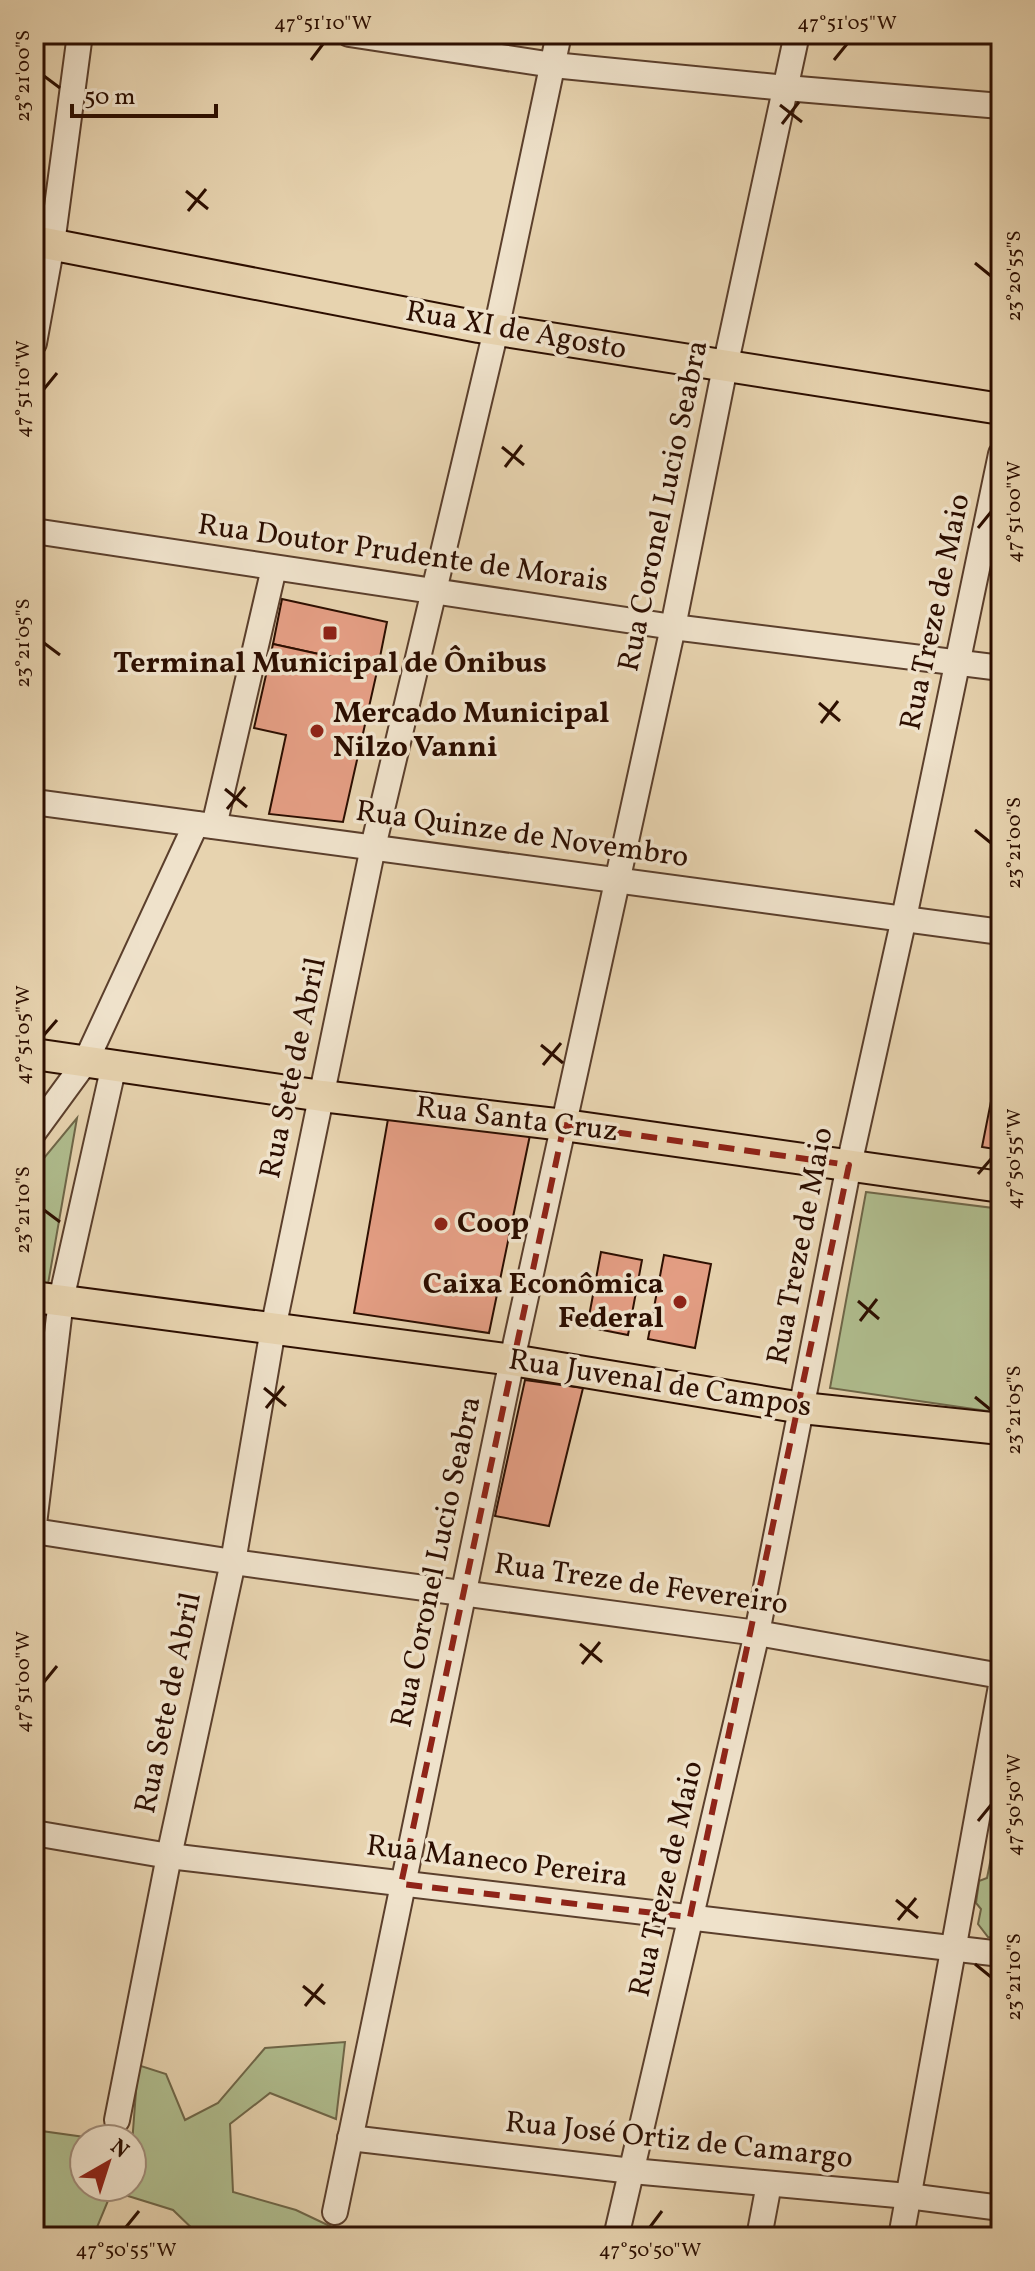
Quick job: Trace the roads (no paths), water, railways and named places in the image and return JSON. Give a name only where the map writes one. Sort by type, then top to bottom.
[{"type":"main road","name":"Rua XI de Agosto","points":[[43,242],[496,330],[1001,409]]},
{"type":"main road","name":"Rua Santa Cruz","points":[[34,1054],[1001,1187]]},
{"type":"main road","name":"Rua Juvenal de Campos","points":[[48,1298],[512,1360],[802,1408],[1001,1429]]},
{"type":"street","points":[[34,343],[43,242],[80,34]]},
{"type":"street","points":[[349,34],[553,65],[1001,106]]},
{"type":"street","name":"Rua Sete de Abril","points":[[117,2120],[169,1856],[233,1562],[273,1329],[373,847],[496,330],[559,34]]},
{"type":"street","name":"Rua Coronel Lucio Seabra","points":[[335,2212],[512,1360],[673,627],[797,34]]},
{"type":"street","name":"Rua Treze de Maio","points":[[616,2237],[757,1633],[849,1165],[1001,454]]},
{"type":"street","name":"Rua Doutor Prudente de Morais","points":[[34,531],[673,627],[1001,668]]},
{"type":"street","points":[[34,1524],[48,1298],[100,1063],[205,825],[274,568]]},
{"type":"street","name":"Rua Quinze de Novembro","points":[[34,802],[1001,932]]},
{"type":"street","points":[[34,1132],[100,1063]]},
{"type":"street","name":"Rua Treze de Fevereiro","points":[[34,1531],[233,1562],[757,1633],[1001,1676]]},
{"type":"street","points":[[901,2237],[1001,1686]]},
{"type":"street","name":"Rua Maneco Pereira","points":[[34,1833],[169,1856],[1001,1954]]},
{"type":"street","name":"Rua José Ortiz de Camargo","points":[[350,2138],[632,2171],[908,2196],[1001,2208]]},
{"type":"street","points":[[759,2237],[769,2184]]},
{"type":"place","name":"Terminal Municipal de Ônibus","points":[[330,633]]},
{"type":"place","name":"Mercado Municipal Nilzo Vanni","points":[[317,731]]},
{"type":"place","name":"Coop","points":[[441,1224]]},
{"type":"place","name":"Caixa Econômica Federal","points":[[680,1302]]}]
